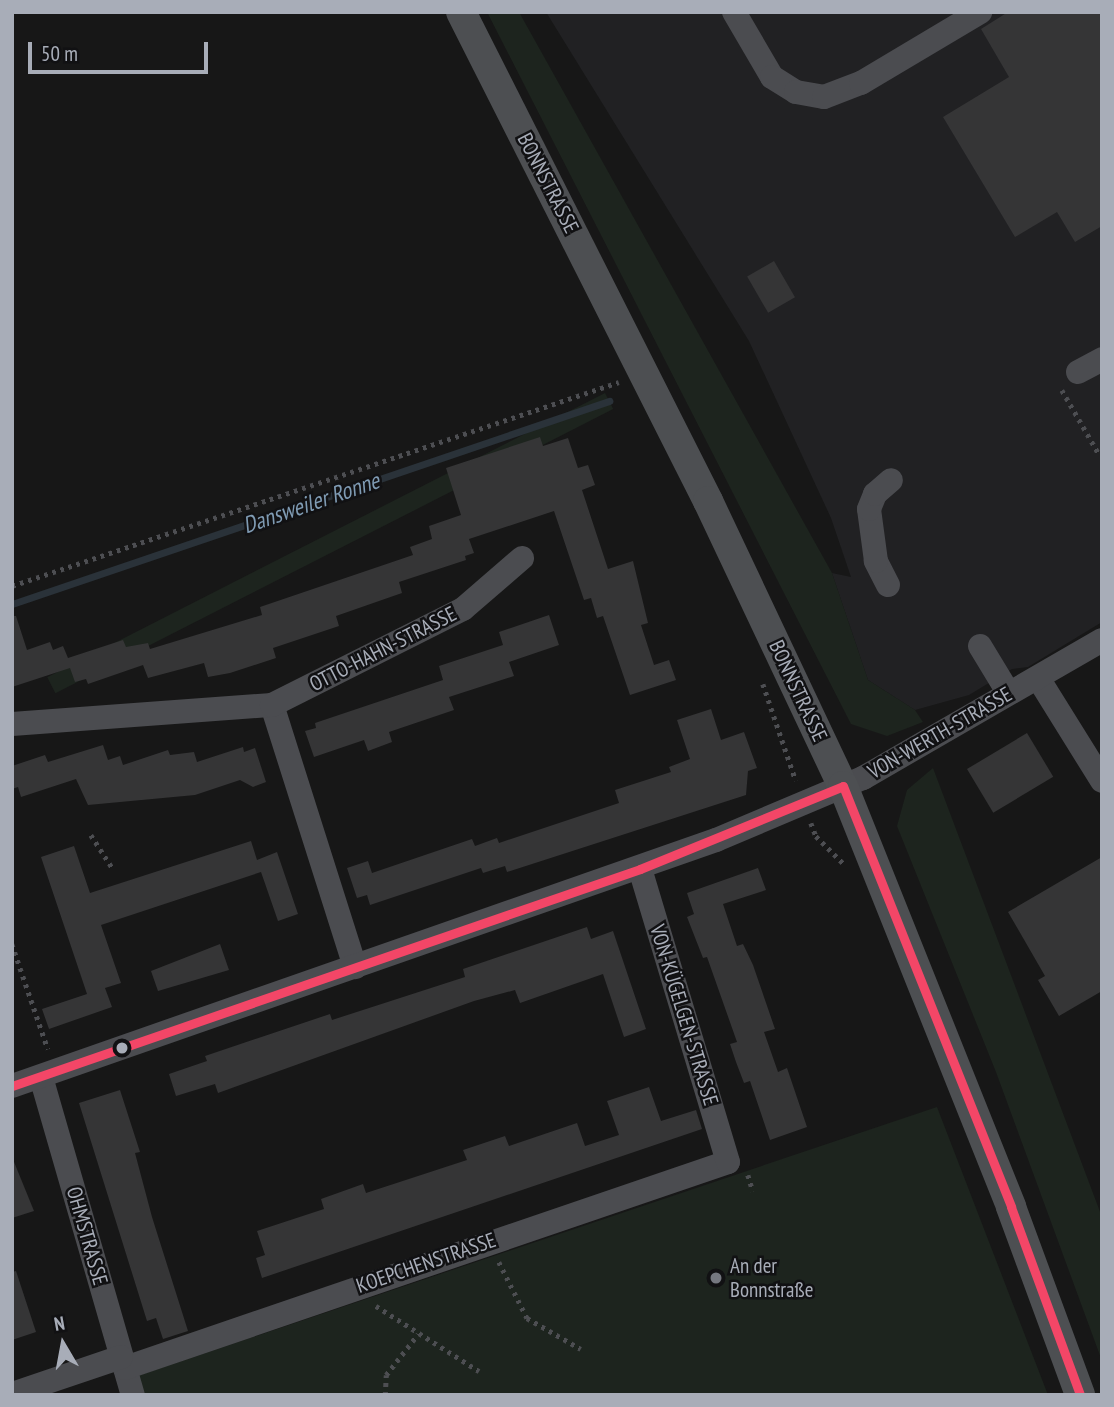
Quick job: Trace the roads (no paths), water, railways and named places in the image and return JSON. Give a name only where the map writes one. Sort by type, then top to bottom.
[{"type":"main road","name":"BONNSTRASSE","points":[[461,12],[708,501],[843,786],[1011,1207],[1080,1395]]},
{"type":"street","points":[[734,12],[772,77],[796,92],[824,97],[861,83],[980,12]]},
{"type":"street","points":[[1068,378],[1102,359]]},
{"type":"street","points":[[888,585],[876,561],[869,509],[875,494],[891,480]]},
{"type":"street","name":"OTTO-HAHN-STRASSE","points":[[12,724],[272,705],[463,609],[522,558]]},
{"type":"street","name":"VON-WERTH-STRASSE","points":[[12,1086],[640,869],[803,804],[843,786],[1102,640]]},
{"type":"street","points":[[980,646],[1008,692]]},
{"type":"street","name":"VON-WERTH-STRASSE","points":[[1038,678],[1102,781]]},
{"type":"street","points":[[272,705],[355,967]]},
{"type":"street","name":"VON-KÜGELGEN-STRASSE","points":[[640,869],[728,1162]]},
{"type":"street","name":"OHMSTRASSE","points":[[48,1074],[133,1395]]},
{"type":"street","name":"KOEPCHENSTRASSE","points":[[12,1394],[123,1362],[350,1289],[728,1162]]},
{"type":"waterway","name":"Dansweiler Ronne","points":[[12,604],[609,401]]},
{"type":"place","name":"An der Bonnstraße","points":[[716,1278]]}]
